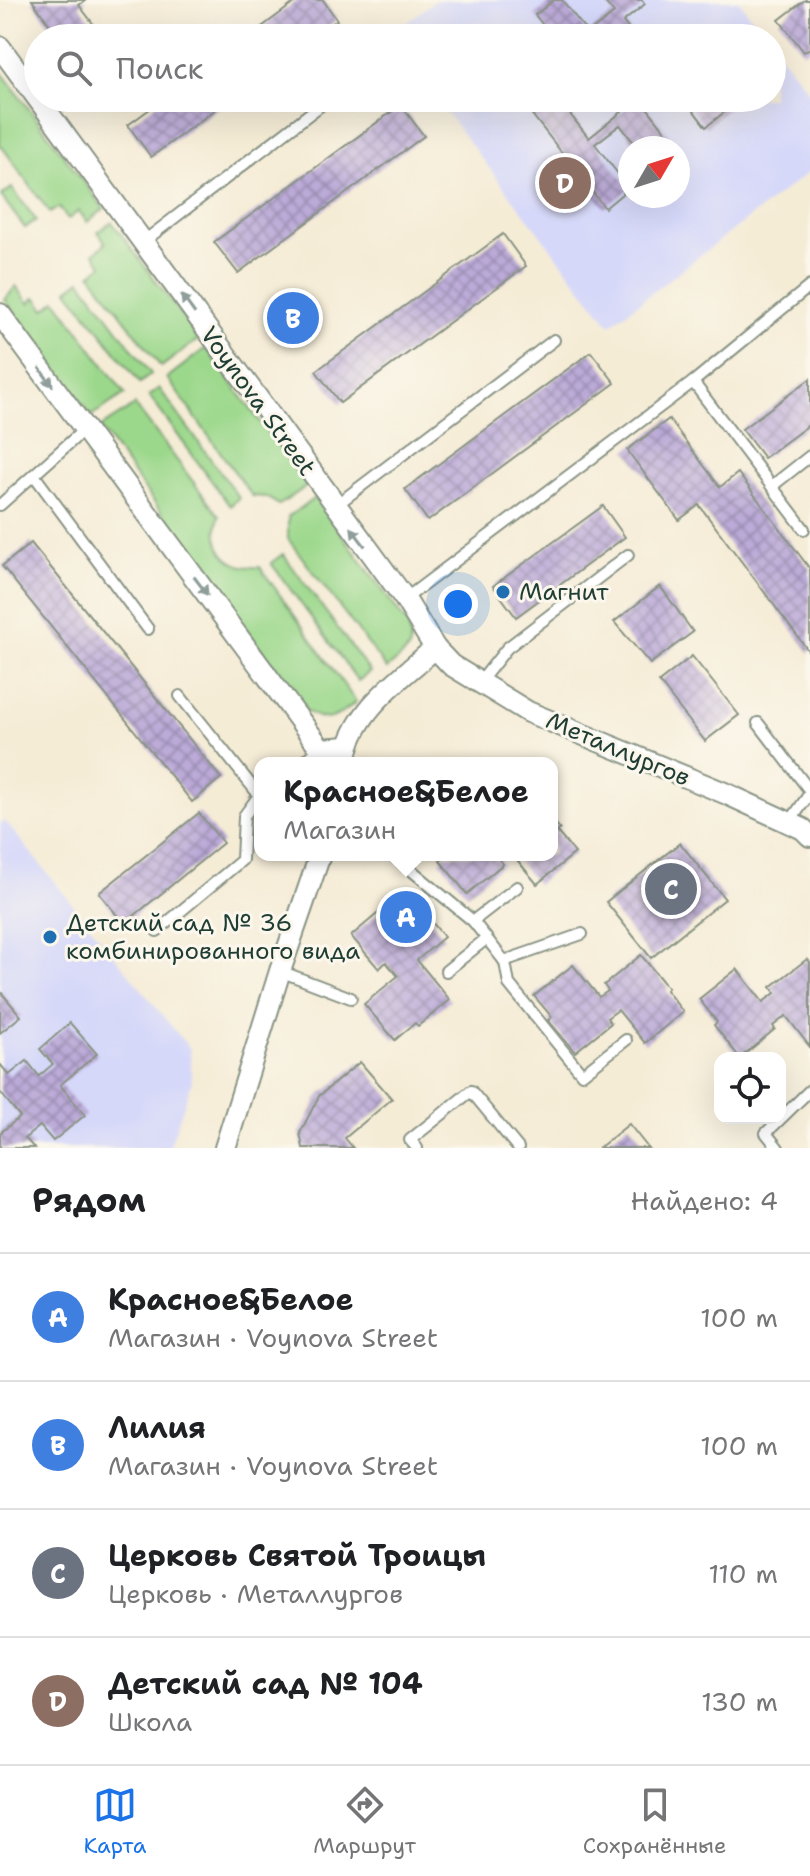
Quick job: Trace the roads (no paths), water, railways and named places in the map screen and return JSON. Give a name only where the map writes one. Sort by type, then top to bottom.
[{"type":"street","name":"Voynova Street","points":[[0,47],[24,80]]},
{"type":"street","name":"Voynova Street","points":[[48,112],[405,599],[435,648]]},
{"type":"street","points":[[0,314],[321,749],[346,755],[371,706],[435,648]]},
{"type":"street","name":"Металлургов","points":[[435,648],[451,665],[528,712],[727,794],[803,829],[810,836]]},
{"type":"street","points":[[225,1148],[318,861]]},
{"type":"lane","points":[[143,242],[312,112]]},
{"type":"lane","points":[[405,599],[693,382],[810,286]]},
{"type":"lane","points":[[335,506],[554,340]]},
{"type":"lane","points":[[693,382],[804,529]]},
{"type":"lane","points":[[0,505],[85,429]]},
{"type":"lane","points":[[772,486],[810,456]]},
{"type":"lane","points":[[34,475],[148,629]]},
{"type":"lane","points":[[480,682],[507,648],[628,555]]},
{"type":"lane","points":[[180,696],[254,787]]},
{"type":"lane","points":[[758,723],[810,792],[789,823]]},
{"type":"lane","points":[[310,757],[321,749]]},
{"type":"lane","points":[[157,931],[242,860],[244,816],[254,802]]},
{"type":"lane","points":[[400,861],[473,921],[504,961],[509,984],[582,1074],[626,1040]]},
{"type":"lane","points":[[473,921],[517,887]]},
{"type":"lane","points":[[504,961],[582,934]]},
{"type":"lane","points":[[446,971],[486,939]]},
{"type":"lane","points":[[280,971],[351,998]]},
{"type":"lane","points":[[778,1148],[766,1133],[810,1090]]},
{"type":"lane","points":[[417,1148],[410,1140],[471,1091],[518,1148]]},
{"type":"place","name":"Детский сад № 104","points":[[565,183]]},
{"type":"place","name":"Лилия","points":[[293,318]]},
{"type":"place","name":"Магнит","points":[[503,592]]},
{"type":"place","name":"Церковь Святой Троицы","points":[[671,889]]},
{"type":"place","name":"Красное&Белое","points":[[406,917]]},
{"type":"place","name":"Детский сад № 36 комбинированного вида","points":[[50,937]]}]
